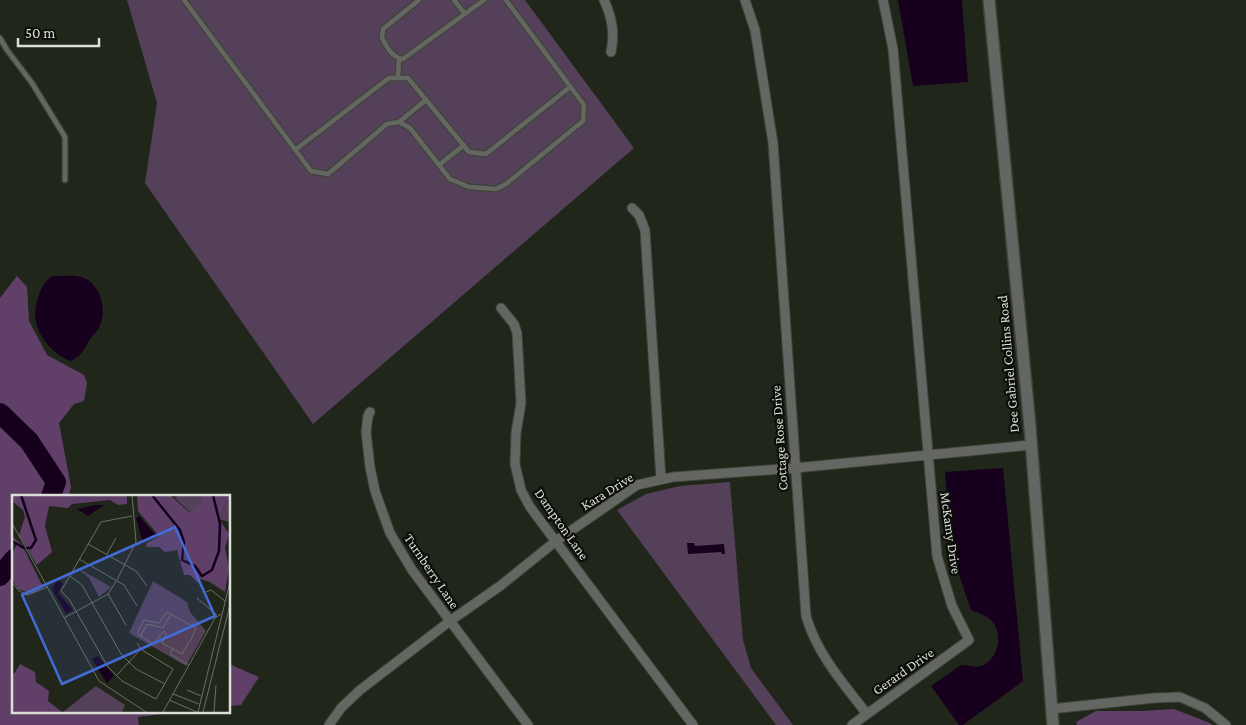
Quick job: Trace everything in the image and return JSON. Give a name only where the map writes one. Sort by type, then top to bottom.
[{"type":"street","name":"Cottage Rose Drive","points":[[745,0],[755,30],[773,143],[806,616],[811,634],[820,650],[867,714]]},
{"type":"street","name":"McKamy Drive","points":[[883,0],[893,49],[938,556],[952,606],[970,640]]},
{"type":"street","name":"Dee Gabriel Collins Road","points":[[989,0],[1030,445],[1052,725]]},
{"type":"street","points":[[606,1],[611,16],[614,38],[611,52]]},
{"type":"street","points":[[632,208],[640,215],[644,230],[661,479]]},
{"type":"street","name":"Dampton Lane","points":[[501,308],[514,324],[517,333],[521,385],[515,450],[517,477],[530,507],[693,725]]},
{"type":"street","name":"Turnberry Lane","points":[[370,412],[366,424],[366,442],[370,468],[382,513],[390,533],[412,570],[528,725]]},
{"type":"street","name":"Kara Drive","points":[[329,725],[341,708],[360,690],[450,621],[500,586],[556,541],[637,485],[661,479],[1030,445]]},
{"type":"street","name":"Gerard Drive","points":[[852,725],[970,640]]},
{"type":"street","points":[[1051,709],[1146,698],[1180,697],[1205,708],[1226,725]]},
{"type":"lane","points":[[184,0],[311,171],[328,174],[386,124],[400,122],[426,100]]},
{"type":"lane","points":[[400,59],[393,54],[382,38],[383,29],[419,0]]},
{"type":"lane","points":[[454,0],[464,14]]},
{"type":"lane","points":[[400,59],[403,59],[484,0]]},
{"type":"lane","points":[[400,122],[410,128],[450,179],[469,187],[496,189],[506,184],[584,121],[584,105],[506,0]]},
{"type":"lane","points":[[0,38],[32,83],[65,137],[66,180]]},
{"type":"lane","points":[[398,78],[400,59]]},
{"type":"lane","points":[[295,150],[389,78],[408,78],[469,152],[486,154],[570,87]]},
{"type":"lane","points":[[439,165],[464,145]]},
{"type":"shaded area","points":[[127,0],[525,0],[634,148],[313,424],[145,183],[157,103]]},
{"type":"shaded area","points":[[898,0],[962,0],[968,82],[913,86]]},
{"type":"shaded area","points":[[17,276],[27,287],[29,321],[47,355],[84,375],[87,383],[84,401],[74,404],[59,423],[71,487],[69,495],[12,495],[12,712],[178,712],[138,717],[139,725],[0,725],[0,298]]},
{"type":"shaded area","points":[[52,276],[75,276],[86,279],[96,288],[102,303],[103,316],[99,328],[77,358],[70,361],[46,343],[37,325],[35,316],[39,295],[44,284]]},
{"type":"shaded area","points":[[1003,468],[1023,681],[963,725],[959,725],[931,686],[961,665],[976,667],[986,664],[991,660],[997,648],[998,635],[997,629],[989,619],[971,610],[956,566],[950,537],[945,472]]},
{"type":"shaded area","points":[[730,482],[743,640],[751,668],[793,725],[776,725],[617,510],[646,494],[680,486]]},
{"type":"shaded area","points":[[687,543],[694,543],[695,546],[724,544],[725,554],[721,552],[688,554]]},
{"type":"shaded area","points":[[230,664],[259,677],[241,705],[230,706]]},
{"type":"shaded area","points":[[1174,709],[1212,725],[1077,725],[1076,722],[1096,711]]},
{"type":"waterway","points":[[0,413],[29,441],[56,482],[51,495]]},
{"type":"waterway","points":[[0,576],[12,561]]}]
